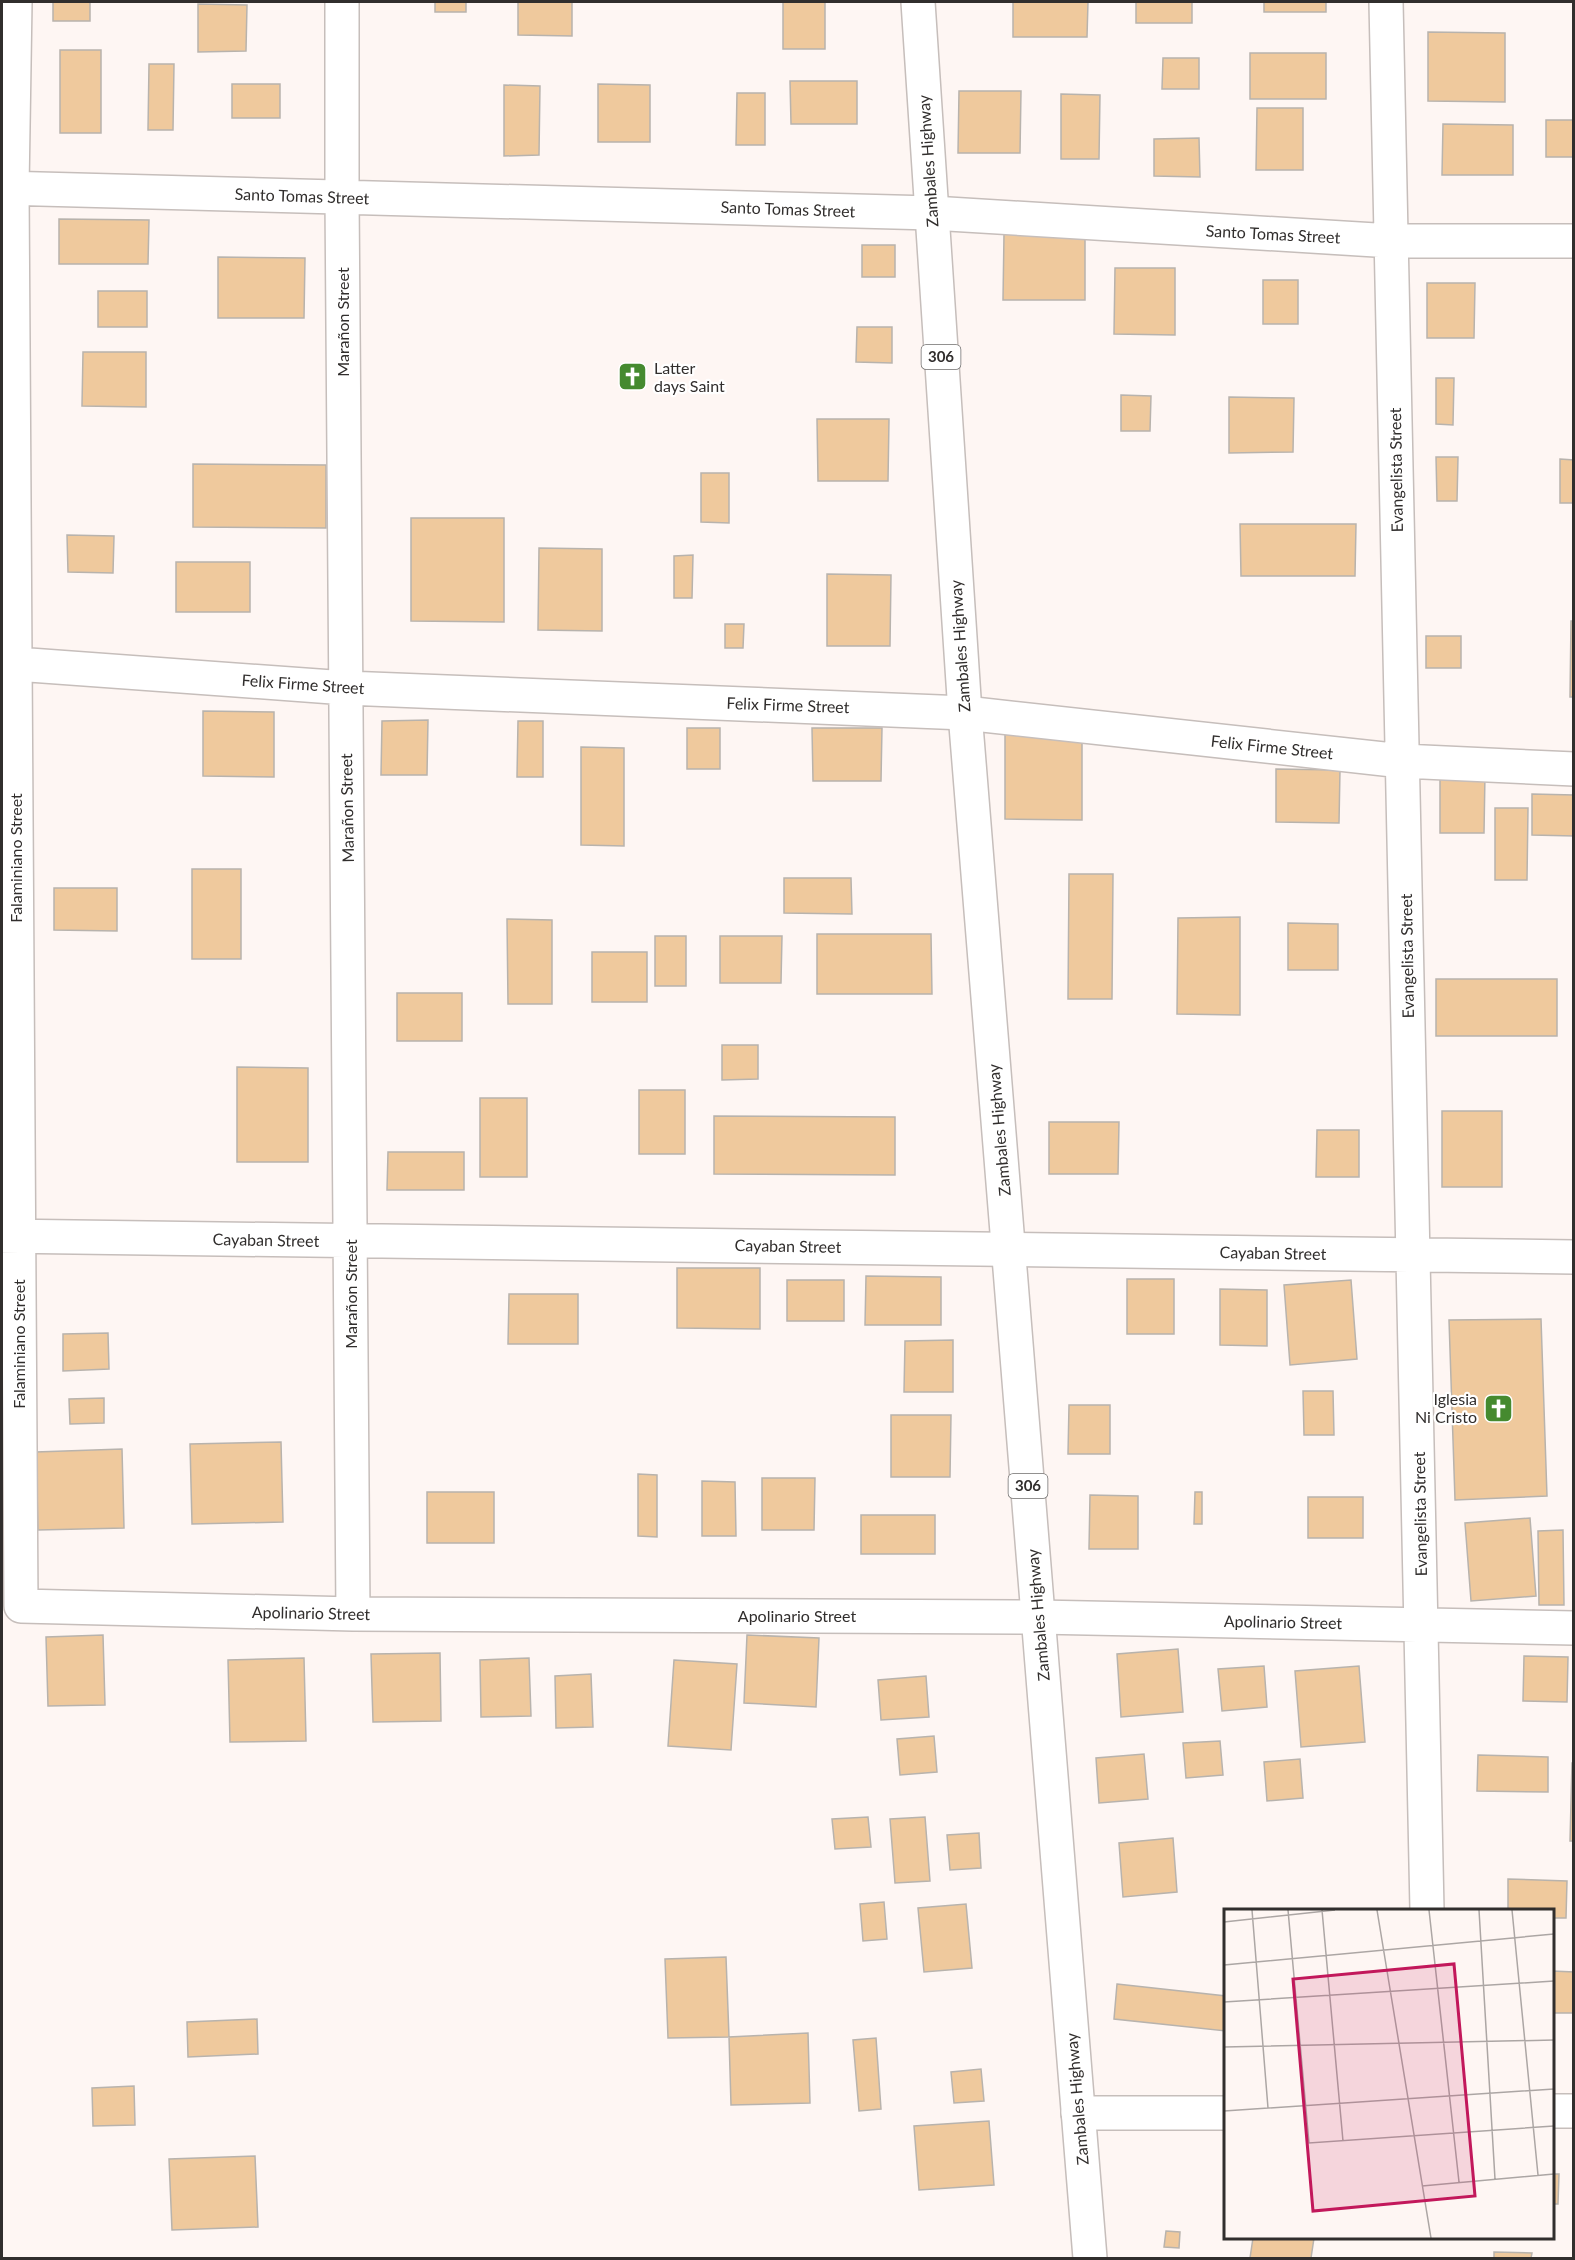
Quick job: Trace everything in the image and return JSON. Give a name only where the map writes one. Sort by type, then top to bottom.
[{"type":"street","name":"Falaminiano Street","points":[[15,2],[7,188],[10,1236],[21,1606]]},
{"type":"street","name":"Marañon Street","points":[[342,2],[353,1614]]},
{"type":"street","name":"Zambales Highway","points":[[918,2],[964,713],[1090,2259]]},
{"type":"street","name":"Evangelista Street","points":[[1386,2],[1427,1909]]},
{"type":"street","name":"Santo Tomas Street","points":[[7,188],[932,213],[1392,241],[1574,241]]},
{"type":"street","name":"Felix Firme Street","points":[[8,663],[346,688],[964,713],[1402,761],[1574,768]]},
{"type":"street","name":"Cayaban Street","points":[[10,1236],[1574,1257]]},
{"type":"street","name":"Apolinario Street","points":[[21,1606],[353,1614],[1038,1617],[1574,1628]]},
{"type":"street","points":[[1554,2111],[1574,2111]]},
{"type":"street","points":[[1078,2113],[1224,2113]]},
{"type":"building","points":[[53,2],[90,2],[90,21],[53,21]]},
{"type":"building","points":[[435,2],[466,2],[466,12],[435,12]]},
{"type":"building","points":[[518,2],[572,2],[572,36],[518,35]]},
{"type":"building","points":[[783,2],[825,2],[825,49],[783,49]]},
{"type":"building","points":[[1013,2],[1088,2],[1087,37],[1013,37]]},
{"type":"building","points":[[1136,2],[1192,2],[1192,23],[1136,23]]},
{"type":"building","points":[[1264,2],[1326,2],[1326,12],[1264,12]]},
{"type":"building","points":[[198,4],[247,5],[246,51],[198,52]]},
{"type":"building","points":[[1428,32],[1505,33],[1505,102],[1428,101]]},
{"type":"building","points":[[60,50],[101,50],[101,133],[60,133]]},
{"type":"building","points":[[1250,53],[1326,53],[1326,99],[1250,99]]},
{"type":"building","points":[[1163,58],[1199,58],[1199,89],[1162,89]]},
{"type":"building","points":[[149,64],[174,64],[173,130],[148,130]]},
{"type":"building","points":[[790,81],[857,81],[857,124],[791,124]]},
{"type":"building","points":[[232,84],[280,84],[280,118],[232,118]]},
{"type":"building","points":[[598,84],[650,85],[650,142],[598,142]]},
{"type":"building","points":[[504,85],[540,86],[539,155],[504,156]]},
{"type":"building","points":[[959,91],[1021,91],[1020,153],[958,153]]},
{"type":"building","points":[[737,93],[765,93],[765,145],[736,145]]},
{"type":"building","points":[[1061,94],[1100,95],[1099,159],[1061,159]]},
{"type":"building","points":[[1257,108],[1303,108],[1303,170],[1256,170]]},
{"type":"building","points":[[1546,120],[1574,120],[1574,157],[1546,157]]},
{"type":"building","points":[[1443,124],[1513,125],[1513,175],[1442,175]]},
{"type":"building","points":[[1199,138],[1200,177],[1154,176],[1154,139]]},
{"type":"building","points":[[59,219],[149,220],[148,264],[59,264]]},
{"type":"building","points":[[1004,234],[1085,234],[1085,300],[1003,300]]},
{"type":"building","points":[[862,245],[895,245],[895,277],[862,277]]},
{"type":"building","points":[[218,257],[305,258],[304,318],[218,318]]},
{"type":"building","points":[[1115,268],[1175,268],[1175,335],[1114,334]]},
{"type":"building","points":[[1263,280],[1298,280],[1298,324],[1263,324]]},
{"type":"building","points":[[1427,283],[1475,283],[1474,338],[1427,338]]},
{"type":"building","points":[[98,291],[147,291],[147,327],[98,327]]},
{"type":"building","points":[[857,327],[892,327],[892,363],[856,362]]},
{"type":"building","points":[[83,352],[146,352],[146,407],[82,406]]},
{"type":"building","points":[[1436,378],[1454,378],[1453,425],[1436,424]]},
{"type":"building","points":[[1121,395],[1151,396],[1150,431],[1121,431]]},
{"type":"building","points":[[1229,397],[1294,398],[1293,452],[1229,453]]},
{"type":"building","points":[[817,419],[889,419],[888,481],[818,481]]},
{"type":"building","points":[[1436,457],[1458,457],[1457,501],[1437,501]]},
{"type":"building","points":[[1560,459],[1574,460],[1574,503],[1560,503]]},
{"type":"building","points":[[193,464],[326,465],[326,528],[193,527]]},
{"type":"building","points":[[701,473],[729,473],[729,523],[701,522]]},
{"type":"building","points":[[411,518],[504,518],[504,622],[411,621]]},
{"type":"building","points":[[1240,524],[1356,524],[1355,576],[1241,576]]},
{"type":"building","points":[[67,535],[114,536],[113,573],[68,572]]},
{"type":"building","points":[[539,548],[602,549],[602,631],[538,630]]},
{"type":"building","points":[[693,555],[692,598],[674,598],[674,556]]},
{"type":"building","points":[[176,562],[250,562],[250,612],[176,612]]},
{"type":"building","points":[[827,574],[891,575],[890,646],[827,646]]},
{"type":"building","points":[[1571,621],[1574,621],[1574,697],[1570,697]]},
{"type":"building","points":[[725,624],[744,624],[743,648],[725,648]]},
{"type":"building","points":[[1426,636],[1461,636],[1461,668],[1426,668]]},
{"type":"building","points":[[203,711],[274,712],[274,777],[203,776]]},
{"type":"building","points":[[428,720],[427,775],[381,775],[382,721]]},
{"type":"building","points":[[518,721],[543,721],[543,777],[517,777]]},
{"type":"building","points":[[687,728],[720,728],[720,769],[687,769]]},
{"type":"building","points":[[812,728],[882,728],[881,781],[813,781]]},
{"type":"building","points":[[1005,732],[1082,732],[1082,820],[1005,819]]},
{"type":"building","points":[[581,747],[624,748],[624,846],[581,845]]},
{"type":"building","points":[[1276,769],[1340,770],[1339,823],[1276,822]]},
{"type":"building","points":[[1440,774],[1485,774],[1484,833],[1440,833]]},
{"type":"building","points":[[1532,794],[1574,795],[1574,836],[1532,835]]},
{"type":"building","points":[[1495,808],[1528,808],[1527,880],[1495,880]]},
{"type":"building","points":[[192,869],[241,869],[241,959],[192,959]]},
{"type":"building","points":[[1069,874],[1113,874],[1112,999],[1068,999]]},
{"type":"building","points":[[784,878],[851,878],[852,914],[784,913]]},
{"type":"building","points":[[54,888],[117,888],[117,931],[54,930]]},
{"type":"building","points":[[1240,917],[1240,1015],[1177,1014],[1178,918]]},
{"type":"building","points":[[507,919],[552,920],[552,1004],[508,1004]]},
{"type":"building","points":[[1288,923],[1338,924],[1338,970],[1288,970]]},
{"type":"building","points":[[817,934],[931,934],[932,994],[817,994]]},
{"type":"building","points":[[655,936],[686,936],[686,986],[655,986]]},
{"type":"building","points":[[720,936],[782,936],[781,983],[720,983]]},
{"type":"building","points":[[592,952],[647,952],[647,1002],[592,1002]]},
{"type":"building","points":[[1436,979],[1557,979],[1557,1036],[1436,1036]]},
{"type":"building","points":[[397,993],[462,993],[462,1041],[397,1041]]},
{"type":"building","points":[[722,1045],[758,1045],[758,1079],[722,1080]]},
{"type":"building","points":[[237,1067],[308,1068],[308,1162],[237,1162]]},
{"type":"building","points":[[639,1090],[685,1090],[685,1154],[639,1154]]},
{"type":"building","points":[[480,1098],[527,1098],[527,1177],[480,1177]]},
{"type":"building","points":[[1442,1111],[1502,1111],[1502,1187],[1442,1187]]},
{"type":"building","points":[[714,1116],[895,1117],[895,1175],[714,1174]]},
{"type":"building","points":[[1049,1122],[1119,1122],[1118,1174],[1049,1174]]},
{"type":"building","points":[[1317,1130],[1359,1130],[1359,1177],[1316,1177]]},
{"type":"building","points":[[388,1152],[464,1152],[464,1190],[387,1190]]},
{"type":"building","points":[[677,1268],[760,1268],[760,1329],[677,1328]]},
{"type":"building","points":[[866,1276],[941,1277],[941,1325],[865,1325]]},
{"type":"building","points":[[1127,1279],[1174,1279],[1174,1334],[1127,1334]]},
{"type":"building","points":[[787,1280],[844,1280],[844,1321],[787,1321]]},
{"type":"building","points":[[1351,1280],[1357,1359],[1290,1365],[1284,1285]]},
{"type":"building","points":[[1220,1289],[1267,1290],[1267,1346],[1220,1345]]},
{"type":"building","points":[[509,1294],[578,1294],[578,1344],[508,1344]]},
{"type":"building","name":"Iglesia Ni Cristo","points":[[1541,1319],[1547,1496],[1455,1500],[1449,1320]]},
{"type":"building","points":[[108,1333],[109,1369],[63,1371],[63,1334]]},
{"type":"building","points":[[953,1340],[953,1392],[904,1392],[905,1341]]},
{"type":"building","points":[[1303,1391],[1333,1391],[1334,1435],[1304,1435]]},
{"type":"building","points":[[104,1398],[104,1423],[70,1424],[69,1399]]},
{"type":"building","points":[[1069,1405],[1110,1405],[1110,1454],[1068,1454]]},
{"type":"building","points":[[891,1415],[951,1415],[950,1477],[891,1477]]},
{"type":"building","points":[[281,1442],[283,1522],[192,1524],[190,1444]]},
{"type":"building","points":[[122,1449],[124,1528],[38,1530],[36,1452]]},
{"type":"building","points":[[638,1474],[657,1475],[657,1537],[638,1536]]},
{"type":"building","points":[[762,1478],[815,1478],[814,1530],[762,1530]]},
{"type":"building","points":[[702,1481],[735,1482],[736,1536],[702,1536]]},
{"type":"building","points":[[427,1492],[494,1492],[494,1543],[427,1543]]},
{"type":"building","points":[[1195,1492],[1202,1492],[1202,1524],[1194,1524]]},
{"type":"building","points":[[1090,1495],[1138,1496],[1138,1549],[1089,1549]]},
{"type":"building","points":[[1308,1497],[1363,1497],[1363,1538],[1308,1538]]},
{"type":"building","points":[[861,1515],[935,1515],[935,1554],[861,1554]]},
{"type":"building","points":[[1530,1518],[1536,1596],[1471,1601],[1465,1523]]},
{"type":"building","points":[[1563,1530],[1564,1605],[1539,1605],[1538,1531]]},
{"type":"building","points":[[103,1635],[105,1705],[48,1706],[46,1637]]},
{"type":"building","points":[[747,1635],[819,1638],[816,1707],[744,1703]]},
{"type":"building","points":[[1178,1649],[1183,1712],[1121,1717],[1117,1654]]},
{"type":"building","points":[[440,1653],[441,1721],[373,1722],[371,1654]]},
{"type":"building","points":[[1524,1656],[1568,1657],[1567,1702],[1523,1701]]},
{"type":"building","points":[[304,1658],[306,1741],[230,1742],[228,1660]]},
{"type":"building","points":[[529,1658],[531,1716],[481,1717],[480,1660]]},
{"type":"building","points":[[674,1660],[737,1664],[731,1750],[668,1746]]},
{"type":"building","points":[[1264,1666],[1267,1707],[1222,1711],[1218,1669]]},
{"type":"building","points":[[1359,1666],[1365,1742],[1301,1747],[1295,1671]]},
{"type":"building","points":[[591,1674],[593,1727],[556,1728],[555,1676]]},
{"type":"building","points":[[926,1676],[929,1717],[881,1720],[878,1680]]},
{"type":"building","points":[[934,1736],[937,1772],[900,1775],[897,1739]]},
{"type":"building","points":[[1220,1741],[1223,1775],[1186,1778],[1183,1743]]},
{"type":"building","points":[[1144,1754],[1148,1799],[1099,1803],[1096,1758]]},
{"type":"building","points":[[1478,1755],[1548,1757],[1548,1792],[1477,1791]]},
{"type":"building","points":[[1300,1759],[1303,1798],[1267,1801],[1264,1762]]},
{"type":"building","points":[[1572,1763],[1574,1763],[1574,1841],[1570,1841]]},
{"type":"building","points":[[868,1817],[871,1847],[835,1849],[832,1819]]},
{"type":"building","points":[[925,1817],[930,1881],[895,1883],[890,1819]]},
{"type":"building","points":[[979,1833],[981,1868],[950,1870],[947,1835]]},
{"type":"building","points":[[1173,1838],[1177,1892],[1123,1897],[1119,1843]]},
{"type":"building","points":[[1508,1879],[1567,1881],[1566,1918],[1554,1918],[1554,1909],[1508,1909]]},
{"type":"building","points":[[884,1902],[887,1939],[863,1941],[860,1904]]},
{"type":"building","points":[[966,1904],[972,1968],[924,1972],[918,1908]]},
{"type":"building","points":[[726,1957],[729,2037],[668,2038],[665,1959]]},
{"type":"building","points":[[1554,1971],[1574,1972],[1574,2013],[1554,2013]]},
{"type":"building","points":[[1117,1984],[1224,1996],[1224,2031],[1114,2019]]},
{"type":"building","points":[[257,2019],[258,2054],[188,2057],[187,2022]]},
{"type":"building","points":[[808,2033],[810,2103],[731,2105],[729,2037]]},
{"type":"building","points":[[876,2038],[881,2109],[859,2111],[853,2040]]},
{"type":"building","points":[[981,2069],[984,2101],[954,2103],[951,2072]]},
{"type":"building","points":[[134,2086],[135,2125],[93,2126],[92,2088]]},
{"type":"building","points":[[989,2121],[994,2185],[919,2190],[914,2126]]},
{"type":"building","points":[[255,2156],[258,2227],[172,2230],[169,2159]]},
{"type":"building","points":[[1554,2174],[1559,2174],[1558,2204],[1554,2204]]},
{"type":"building","points":[[1166,2231],[1180,2232],[1179,2248],[1164,2247]]},
{"type":"building","points":[[1253,2239],[1314,2239],[1311,2258],[1250,2258]]},
{"type":"building","points":[[1494,2252],[1532,2253],[1531,2258],[1494,2258]]},
{"type":"place","name":"Latter days Saint","points":[[633,377]]},
{"type":"place","name":"Iglesia Ni Cristo","points":[[1498,1408]]}]
